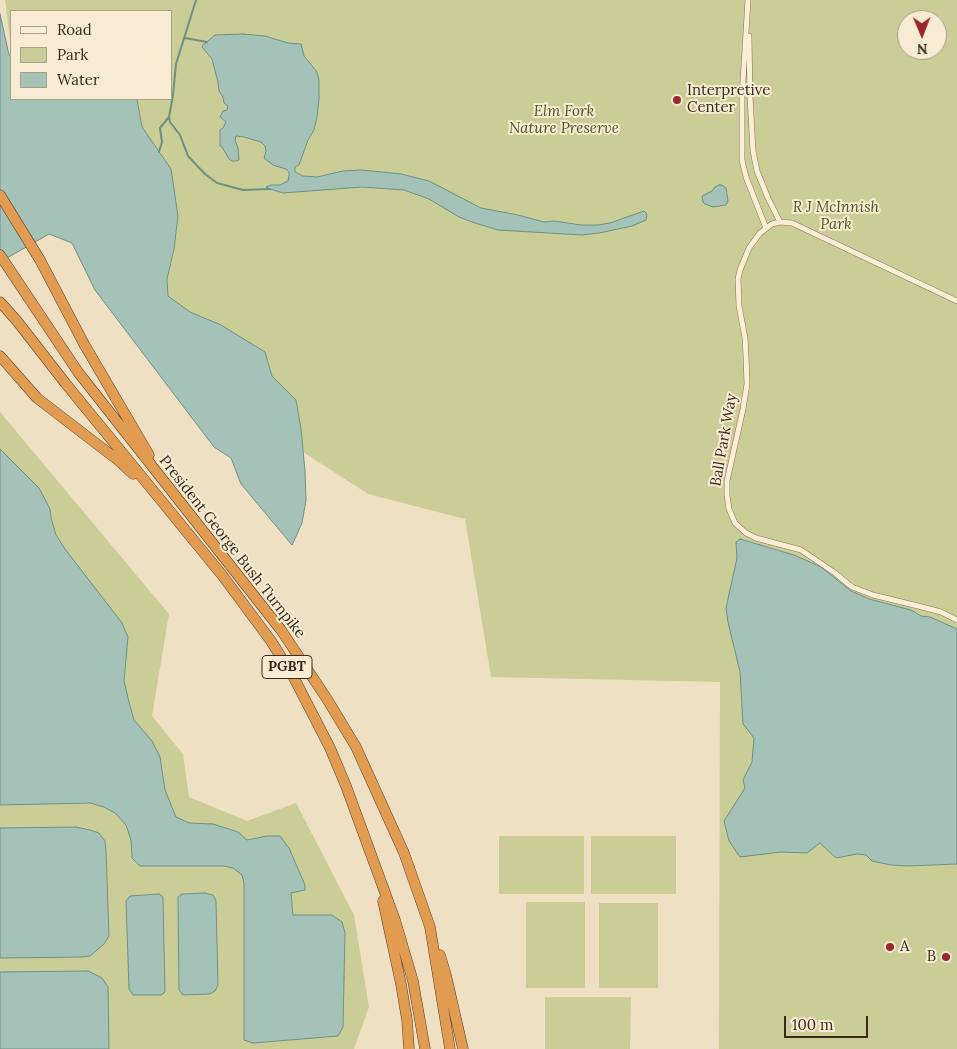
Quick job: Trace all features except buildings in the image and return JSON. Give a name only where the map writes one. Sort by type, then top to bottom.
[{"type":"highway","points":[[0,195],[40,260],[84,344],[168,489]]},
{"type":"highway","name":"President George Bush Turnpike","points":[[0,255],[78,372],[280,630],[327,699],[356,747],[404,853],[430,927],[450,1049]]},
{"type":"highway","name":"President George Bush Turnpike","points":[[0,302],[248,608],[292,676],[312,712],[343,778],[395,920],[413,981],[425,1049]]},
{"type":"highway","points":[[0,356],[37,398],[119,461],[156,495]]},
{"type":"highway","points":[[375,864],[401,984],[410,1049]]},
{"type":"highway","points":[[430,927],[446,975],[463,1049]]},
{"type":"street","points":[[748,2],[753,151],[757,171],[780,222],[792,223],[806,228],[957,300]]},
{"type":"street","points":[[748,2],[742,97],[742,160],[746,177],[766,228]]},
{"type":"street","name":"Ball Park Way","points":[[780,222],[772,224],[760,233],[749,248],[738,278],[747,384],[727,481],[728,509],[735,523],[746,533],[756,538],[801,550],[852,587],[873,595],[941,612],[957,620]]},
{"type":"green space","points":[[5,0],[957,0],[957,1049],[719,1049],[720,682],[491,677],[465,519],[368,494],[303,452],[296,400],[272,376],[265,352],[221,325],[190,312],[168,296],[167,279],[174,249],[171,169],[142,127],[137,100],[172,100],[172,10],[10,10],[10,38]]},
{"type":"green space","points":[[0,412],[169,614],[152,716],[183,754],[189,797],[247,821],[296,803],[354,915],[369,1007],[354,1049],[0,1049]]},
{"type":"green space","points":[[499,836],[584,836],[584,894],[499,894]]},
{"type":"green space","points":[[591,836],[676,836],[676,894],[591,894]]},
{"type":"green space","points":[[526,902],[585,902],[585,988],[526,988]]},
{"type":"green space","points":[[599,903],[658,903],[658,988],[599,988]]},
{"type":"green space","points":[[545,997],[631,997],[630,1049],[545,1049]]},
{"type":"water","points":[[0,14],[10,56],[10,100],[137,100],[142,127],[171,169],[178,216],[174,249],[167,279],[168,296],[190,312],[221,325],[265,352],[272,376],[296,400],[301,429],[306,500],[302,523],[292,545],[241,484],[231,458],[214,447],[95,290],[72,243],[49,234],[0,262]]},
{"type":"water","points":[[243,34],[265,36],[288,43],[301,44],[304,56],[317,72],[319,99],[314,130],[308,140],[299,165],[295,167],[295,172],[303,176],[317,177],[343,171],[362,170],[401,174],[429,181],[481,208],[544,222],[554,221],[581,225],[598,225],[610,223],[644,211],[647,214],[646,220],[632,226],[582,235],[498,230],[459,217],[429,199],[404,190],[362,187],[283,193],[270,189],[266,187],[280,185],[288,181],[289,172],[286,169],[273,165],[264,158],[266,151],[265,146],[261,142],[236,136],[239,160],[236,161],[229,159],[220,146],[220,130],[226,122],[220,117],[223,111],[227,110],[228,106],[224,103],[219,91],[212,59],[202,47],[215,35]]},
{"type":"water","points":[[719,185],[726,188],[728,201],[726,205],[713,207],[705,204],[702,196]]},
{"type":"water","points":[[0,449],[39,488],[50,509],[56,535],[122,623],[128,637],[124,681],[134,720],[152,741],[160,757],[165,790],[176,817],[189,823],[213,824],[238,832],[247,840],[267,836],[280,836],[289,848],[305,885],[305,890],[291,893],[293,915],[332,915],[342,922],[345,933],[343,1027],[338,1036],[253,1043],[244,1040],[244,883],[242,875],[233,868],[224,866],[140,866],[132,858],[131,840],[126,825],[115,813],[90,803],[0,805]]},
{"type":"water","points":[[740,539],[794,555],[821,567],[851,591],[869,599],[911,610],[921,616],[930,617],[957,629],[957,864],[891,865],[872,861],[866,855],[857,854],[836,858],[820,843],[807,853],[781,852],[740,857],[729,841],[724,821],[745,788],[743,780],[752,762],[754,738],[743,724],[740,672],[726,608],[737,558],[736,542]]},
{"type":"water","points":[[76,827],[99,833],[105,841],[109,936],[104,944],[90,956],[0,958],[0,828]]},
{"type":"water","points":[[205,893],[213,895],[216,901],[218,985],[215,991],[210,994],[183,995],[179,990],[178,897],[182,894]]},
{"type":"water","points":[[159,894],[163,897],[165,992],[161,995],[133,995],[129,989],[126,901],[130,896]]},
{"type":"water","points":[[88,971],[102,978],[108,987],[109,1049],[0,1049],[0,972]]},
{"type":"waterway","points":[[159,152],[162,142],[160,128],[169,117],[176,64],[196,0]]},
{"type":"waterway","points":[[185,38],[207,42]]},
{"type":"waterway","points":[[169,117],[170,122],[180,135],[188,156],[205,174],[217,183],[243,190],[270,189]]},
{"type":"place","name":"Interpretive Center","points":[[677,100]]},
{"type":"place","name":"A","points":[[890,947]]},
{"type":"place","name":"B","points":[[946,957]]},
{"type":"park label","name":"Elm Fork Nature Preserve","points":[[564,120]]},
{"type":"park label","name":"R J McInnish Park","points":[[836,216]]}]
